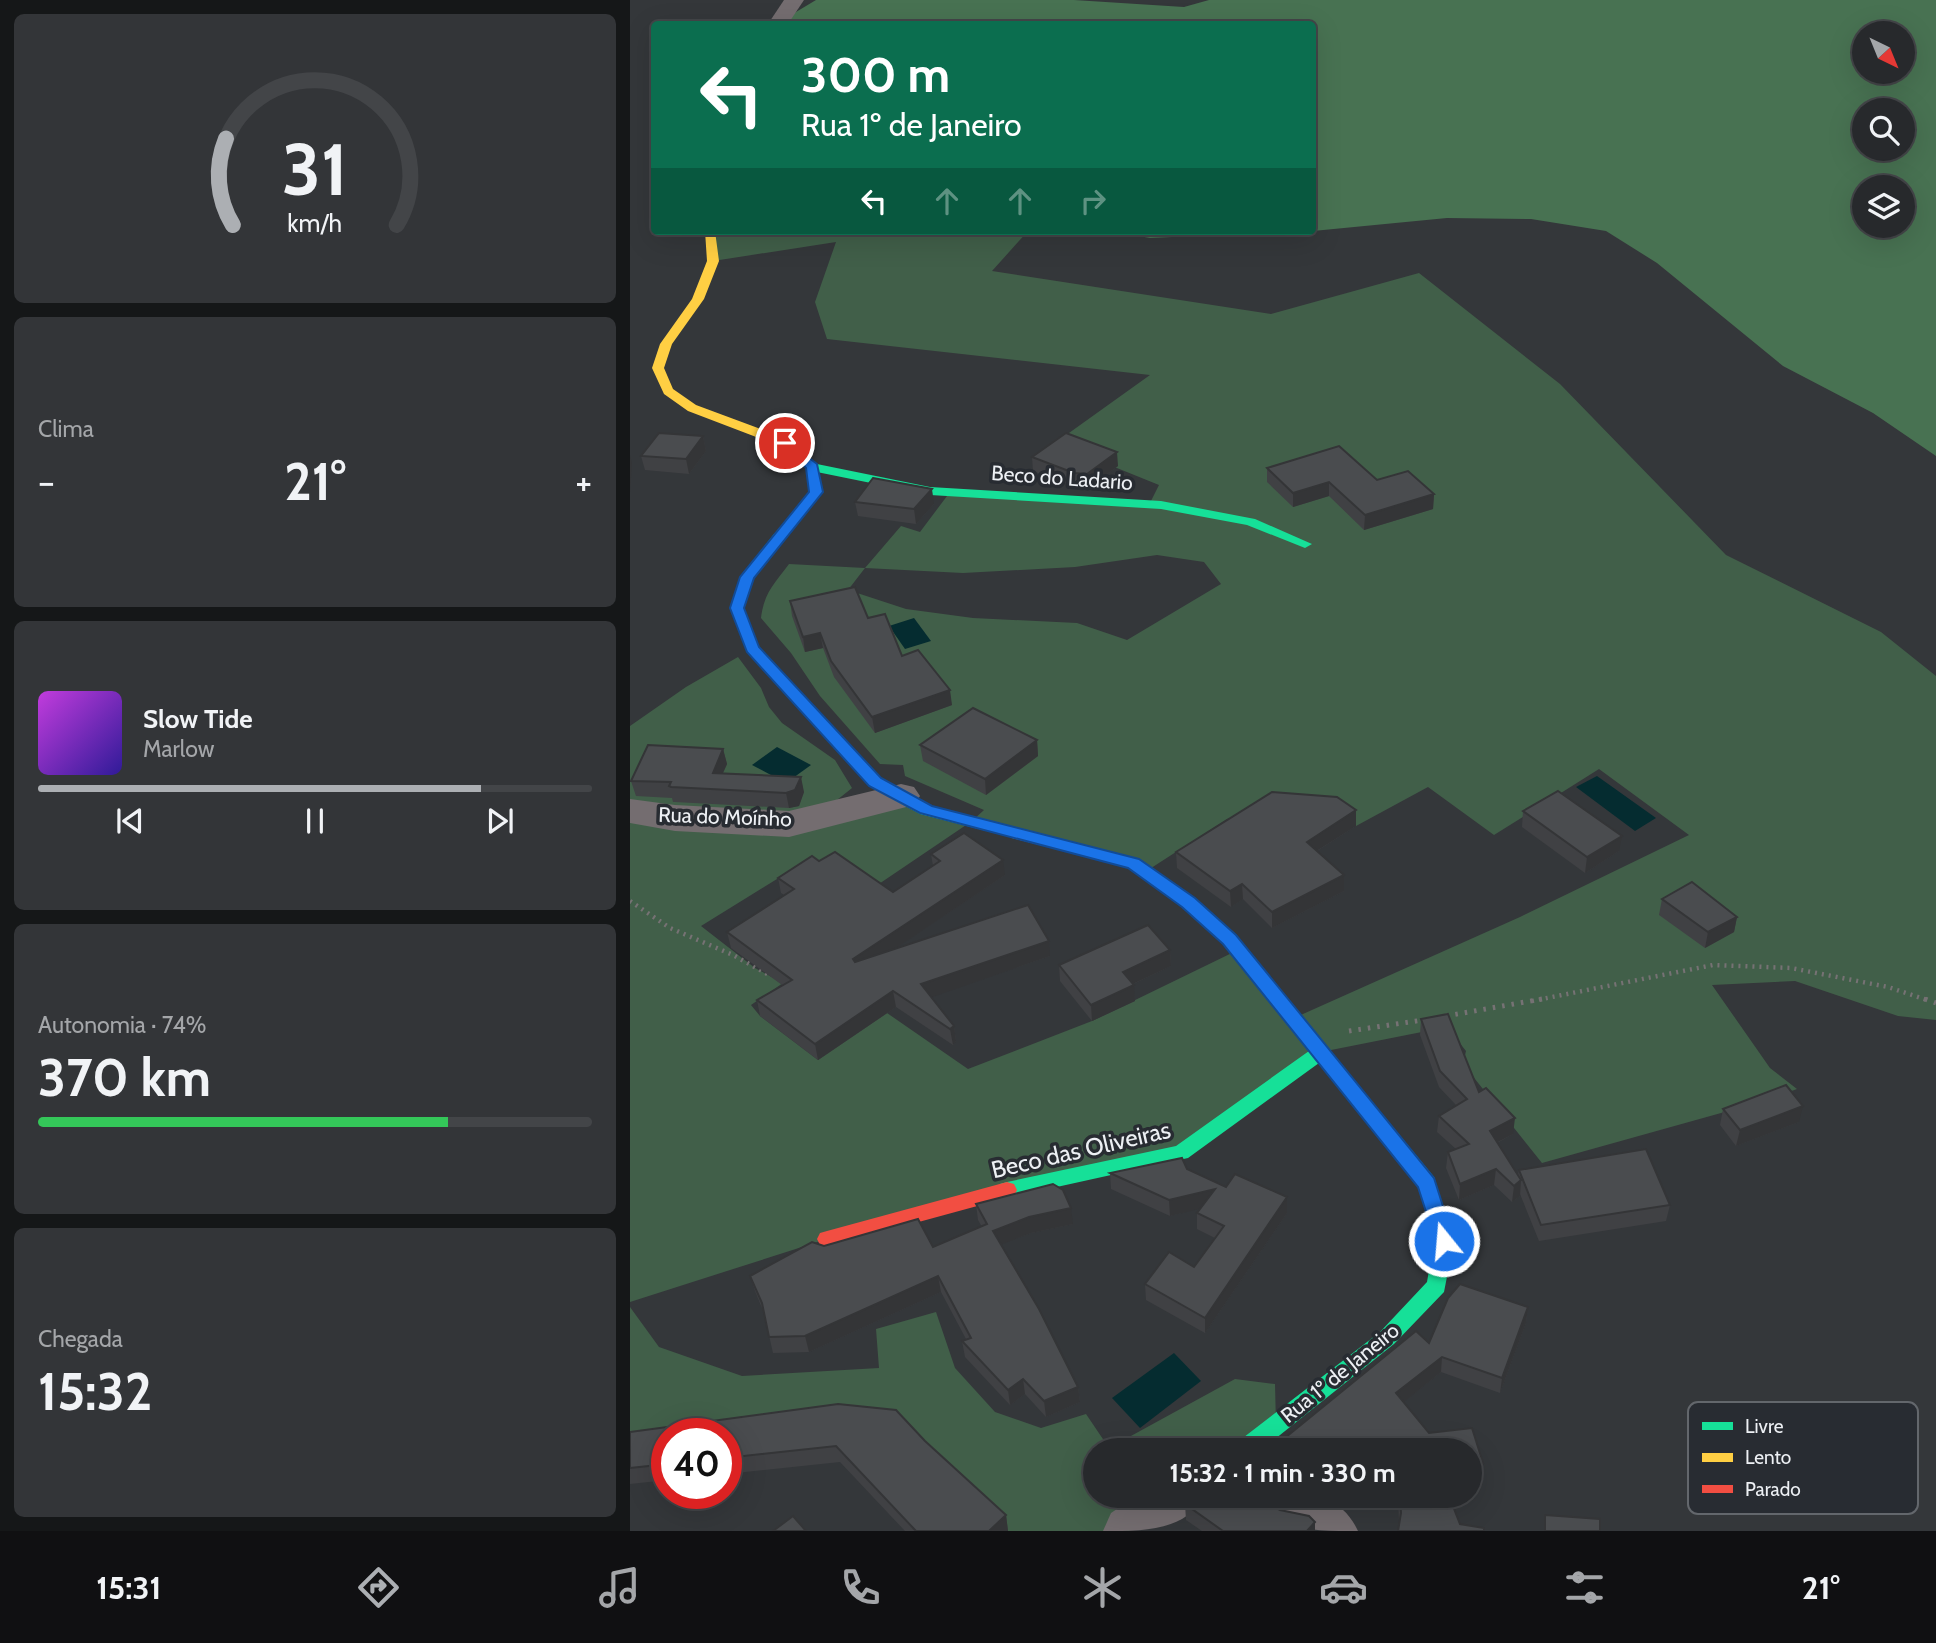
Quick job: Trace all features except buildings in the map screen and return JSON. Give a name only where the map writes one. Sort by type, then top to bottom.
[{"type":"street","points":[[780,21],[794,0]]},
{"type":"street","points":[[710,235],[713,261],[698,299],[666,344],[658,368],[668,391],[691,408],[785,443],[812,467]]},
{"type":"street","name":"Beco do Ladario","points":[[812,467],[930,491],[1161,506],[1250,522],[1305,544]]},
{"type":"street","name":"Rua 1º de Janeiro","points":[[812,467],[816,492],[747,577],[737,608],[752,648],[875,782],[926,810],[1133,863],[1188,902],[1229,939],[1427,1183],[1444,1241],[1437,1286],[1387,1338],[1262,1438]]},
{"type":"street","name":"Rua do Moínho","points":[[630,811],[675,818],[789,824],[901,796]]},
{"type":"street","name":"Beco das Oliveiras","points":[[827,1239],[1035,1182],[1181,1153],[1321,1052]]},
{"type":"street","points":[[1130,1531],[1162,1508]]},
{"type":"street","points":[[1293,1508],[1331,1531]]},
{"type":"path","points":[[630,901],[670,928],[733,955],[774,978]]},
{"type":"path","points":[[1444,1017],[1603,989],[1713,965],[1791,968],[1888,987],[1936,1003]]},
{"type":"path","points":[[1307,1035],[1431,1019]]},
{"type":"green space","points":[[816,0],[1074,0],[1184,7],[1209,0],[1936,0],[1936,456],[1873,413],[1783,366],[1657,263],[1606,231],[1531,219],[1447,218],[1316,231],[1316,21],[781,21]]},
{"type":"green space","points":[[710,235],[1024,235],[992,271],[1271,314],[1419,273],[1560,384],[1726,555],[1881,632],[1936,676],[1936,1020],[1898,1016],[1795,981],[1712,985],[1770,1068],[1797,1089],[1764,1101],[1542,1163],[1463,1064],[1466,1051],[1447,1027],[1321,1052],[1181,1153],[827,1239],[630,1302],[630,811],[789,824],[901,796],[972,821],[984,810],[905,776],[903,765],[880,764],[820,696],[791,653],[761,618],[770,589],[789,564],[865,568],[901,526],[920,532],[950,492],[1149,505],[1159,485],[1055,443],[1150,375],[827,339],[815,302],[836,242],[713,261]],"holes":[[[1157,555],[1204,562],[1221,584],[1127,640],[1077,623],[973,618],[906,609],[848,590],[865,568],[963,573],[1075,567]],[[1599,769],[1689,835],[1520,917],[1294,1018],[1238,950],[1092,1021],[968,1069],[887,1013],[818,1060],[760,1016],[751,1005],[783,983],[755,968],[701,926],[790,871],[870,890],[972,821],[1145,872],[1227,819],[1273,808],[1356,826],[1428,787],[1494,835]]]},
{"type":"green space","points":[[1133,235],[1217,235],[1150,238]]},
{"type":"green space","points":[[738,657],[782,723],[835,760],[852,788],[837,800],[794,817],[630,802],[630,726],[686,687]]},
{"type":"green space","points":[[630,1307],[659,1347],[742,1376],[879,1368],[876,1329],[936,1312],[955,1368],[995,1412],[1041,1428],[1086,1414],[1102,1438],[1083,1438],[1083,1508],[1161,1508],[1129,1531],[1008,1531],[899,1426],[742,1431],[742,1418],[651,1418],[651,1440],[630,1449]]},
{"type":"green space","points":[[1235,1379],[1275,1384],[1276,1425],[1258,1438],[1127,1438]]},
{"type":"water","points":[[914,618],[931,641],[905,649],[889,626]]},
{"type":"water","points":[[777,747],[811,765],[786,783],[752,765]]},
{"type":"water","points":[[1597,776],[1656,818],[1635,831],[1576,787]]},
{"type":"water","points":[[1174,1353],[1201,1381],[1140,1428],[1112,1398]]},
{"type":"traffic: fast","points":[[812,467],[930,491],[1161,505],[1250,522],[1305,544]]},
{"type":"traffic: fast","points":[[779,537],[747,577],[737,608],[752,648],[875,782],[926,810],[1018,834]]},
{"type":"traffic: fast","points":[[1260,1438],[1387,1338],[1437,1286],[1444,1241],[1427,1183],[1311,1040]]},
{"type":"traffic: fast","points":[[1007,1190],[1181,1153],[1321,1052]]},
{"type":"traffic: slow","points":[[710,235],[713,261],[698,299],[666,344],[658,368],[668,391],[692,408],[785,443],[812,467],[816,492],[779,537]]},
{"type":"traffic: slow","points":[[1018,834],[1133,863],[1188,903],[1229,939],[1311,1040]]},
{"type":"traffic: jam","points":[[827,1239],[1007,1190]]},
{"type":"route","points":[[785,443],[812,467],[816,492],[747,577],[737,608],[752,648],[875,782],[926,810],[1133,863],[1188,902],[1229,939],[1427,1183],[1444,1241]]}]
